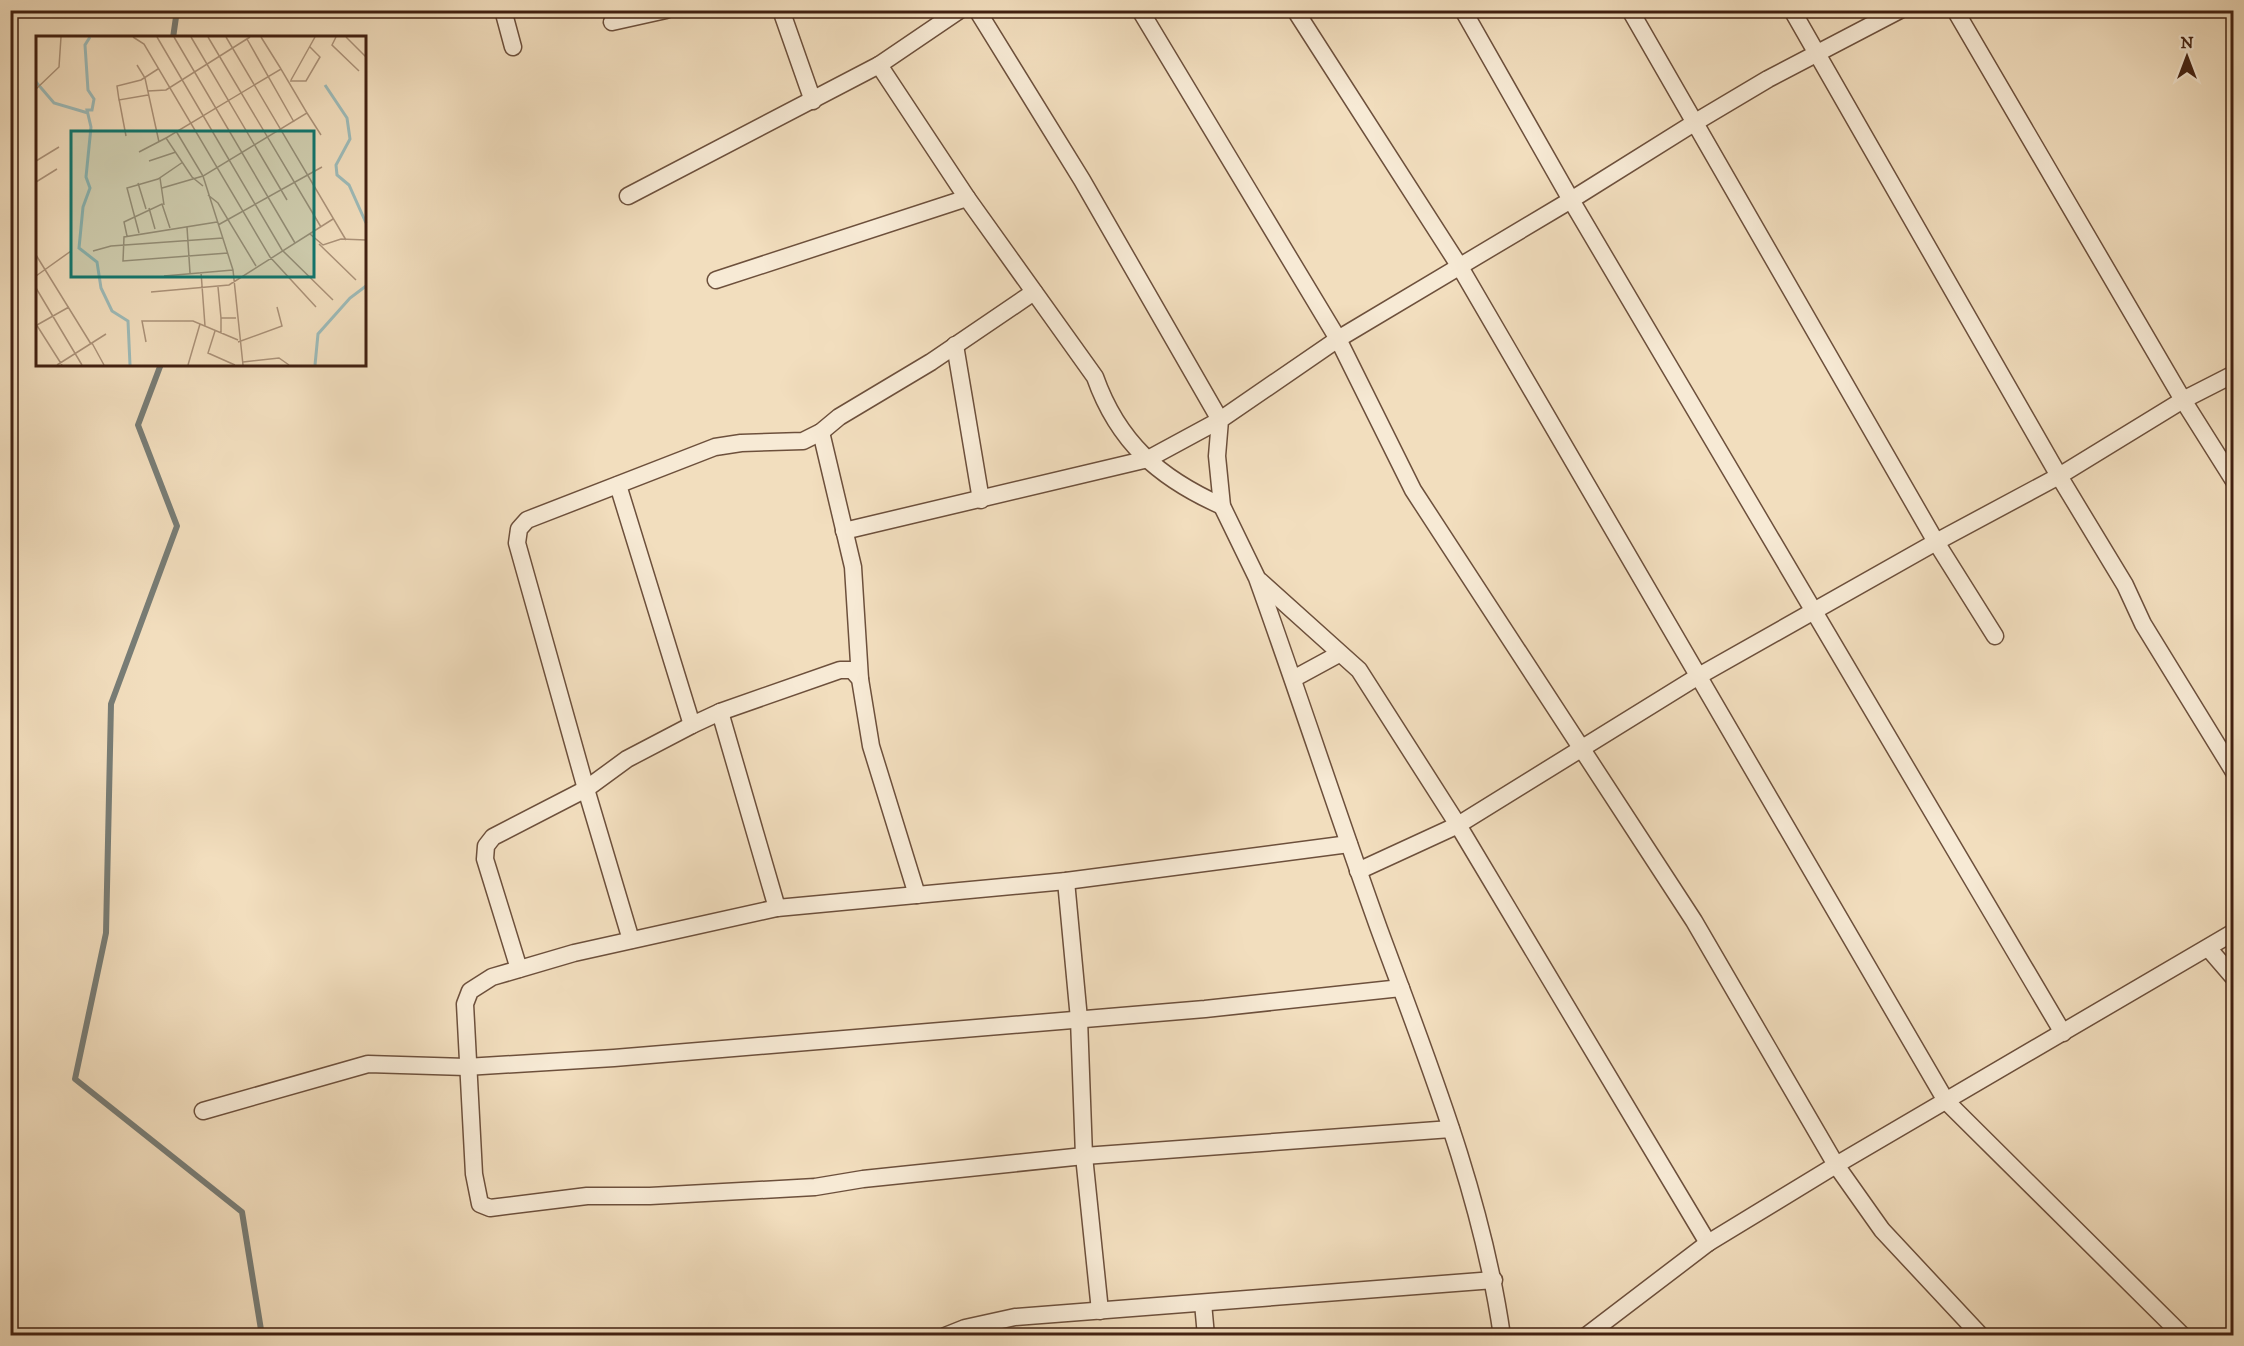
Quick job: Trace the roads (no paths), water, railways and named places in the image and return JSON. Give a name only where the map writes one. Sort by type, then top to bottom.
[{"type":"street","points":[[503,10],[513,47]]},
{"type":"street","points":[[612,22],[666,10]]},
{"type":"street","points":[[781,10],[813,101]]},
{"type":"street","points":[[628,196],[879,65],[960,10]]},
{"type":"street","points":[[977,10],[1082,180],[1220,420],[1217,456],[1222,506],[1257,578],[1358,871],[1451,1129],[1494,1280],[1502,1335]]},
{"type":"street","points":[[1140,10],[1338,339],[1413,490],[1694,921],[1836,1165],[1882,1230],[1981,1335]]},
{"type":"street","points":[[1295,10],[1460,267],[1946,1101],[2183,1335]]},
{"type":"street","points":[[1463,10],[1571,201],[1815,610],[2063,1033]]},
{"type":"street","points":[[1630,10],[1936,542],[1995,636]]},
{"type":"street","points":[[1792,10],[2059,476],[2125,585],[2143,624],[2234,772]]},
{"type":"street","points":[[844,531],[1148,459],[1220,420],[1338,339],[1571,201],[1694,123],[1768,79],[1900,10]]},
{"type":"street","points":[[1955,10],[2183,400],[2234,481]]},
{"type":"street","points":[[879,65],[967,198],[1095,377],[1105,404],[1116,423],[1148,459],[1188,490],[1222,506]]},
{"type":"street","points":[[717,280],[967,198]]},
{"type":"street","points":[[632,940],[586,789],[517,543],[519,529],[527,520],[715,447],[803,441],[821,432],[839,417],[955,345],[1034,292]]},
{"type":"street","points":[[955,345],[981,500]]},
{"type":"street","points":[[1358,871],[1458,825],[1697,677],[1936,542],[2059,476],[2183,400],[2234,374]]},
{"type":"street","points":[[821,432],[853,567],[860,680],[871,746],[917,895]]},
{"type":"street","points":[[618,485],[692,725]]},
{"type":"street","points":[[1257,578],[1359,670],[1458,825],[1707,1243]]},
{"type":"street","points":[[1293,680],[1339,654]]},
{"type":"street","points":[[519,969],[485,859],[486,846],[493,837],[586,789],[627,759],[720,712],[840,670],[852,670],[860,680]]},
{"type":"street","points":[[720,712],[777,908]]},
{"type":"street","points":[[1349,843],[1066,882],[777,908],[632,940],[492,977],[470,991],[465,1004],[466,1067],[474,1174],[480,1203],[484,1208],[587,1196],[650,1196],[815,1187],[863,1179],[1084,1156],[1451,1129]]},
{"type":"street","points":[[1066,882],[1078,1019],[1084,1156],[1100,1311]]},
{"type":"street","points":[[1586,1335],[1707,1243],[1836,1165],[2209,949],[2234,932]]},
{"type":"street","points":[[2209,949],[2234,978]]},
{"type":"street","points":[[203,1111],[368,1064],[466,1067],[626,1057],[1078,1019],[1401,988]]},
{"type":"street","points":[[945,1335],[1015,1317],[1494,1280]]},
{"type":"street","points":[[1203,1303],[1206,1335]]},
{"type":"waterway","points":[[173,36],[177,10]]},
{"type":"waterway","points":[[160,366],[138,425],[177,526],[111,704],[106,933],[75,1079],[242,1212],[262,1336]]}]
